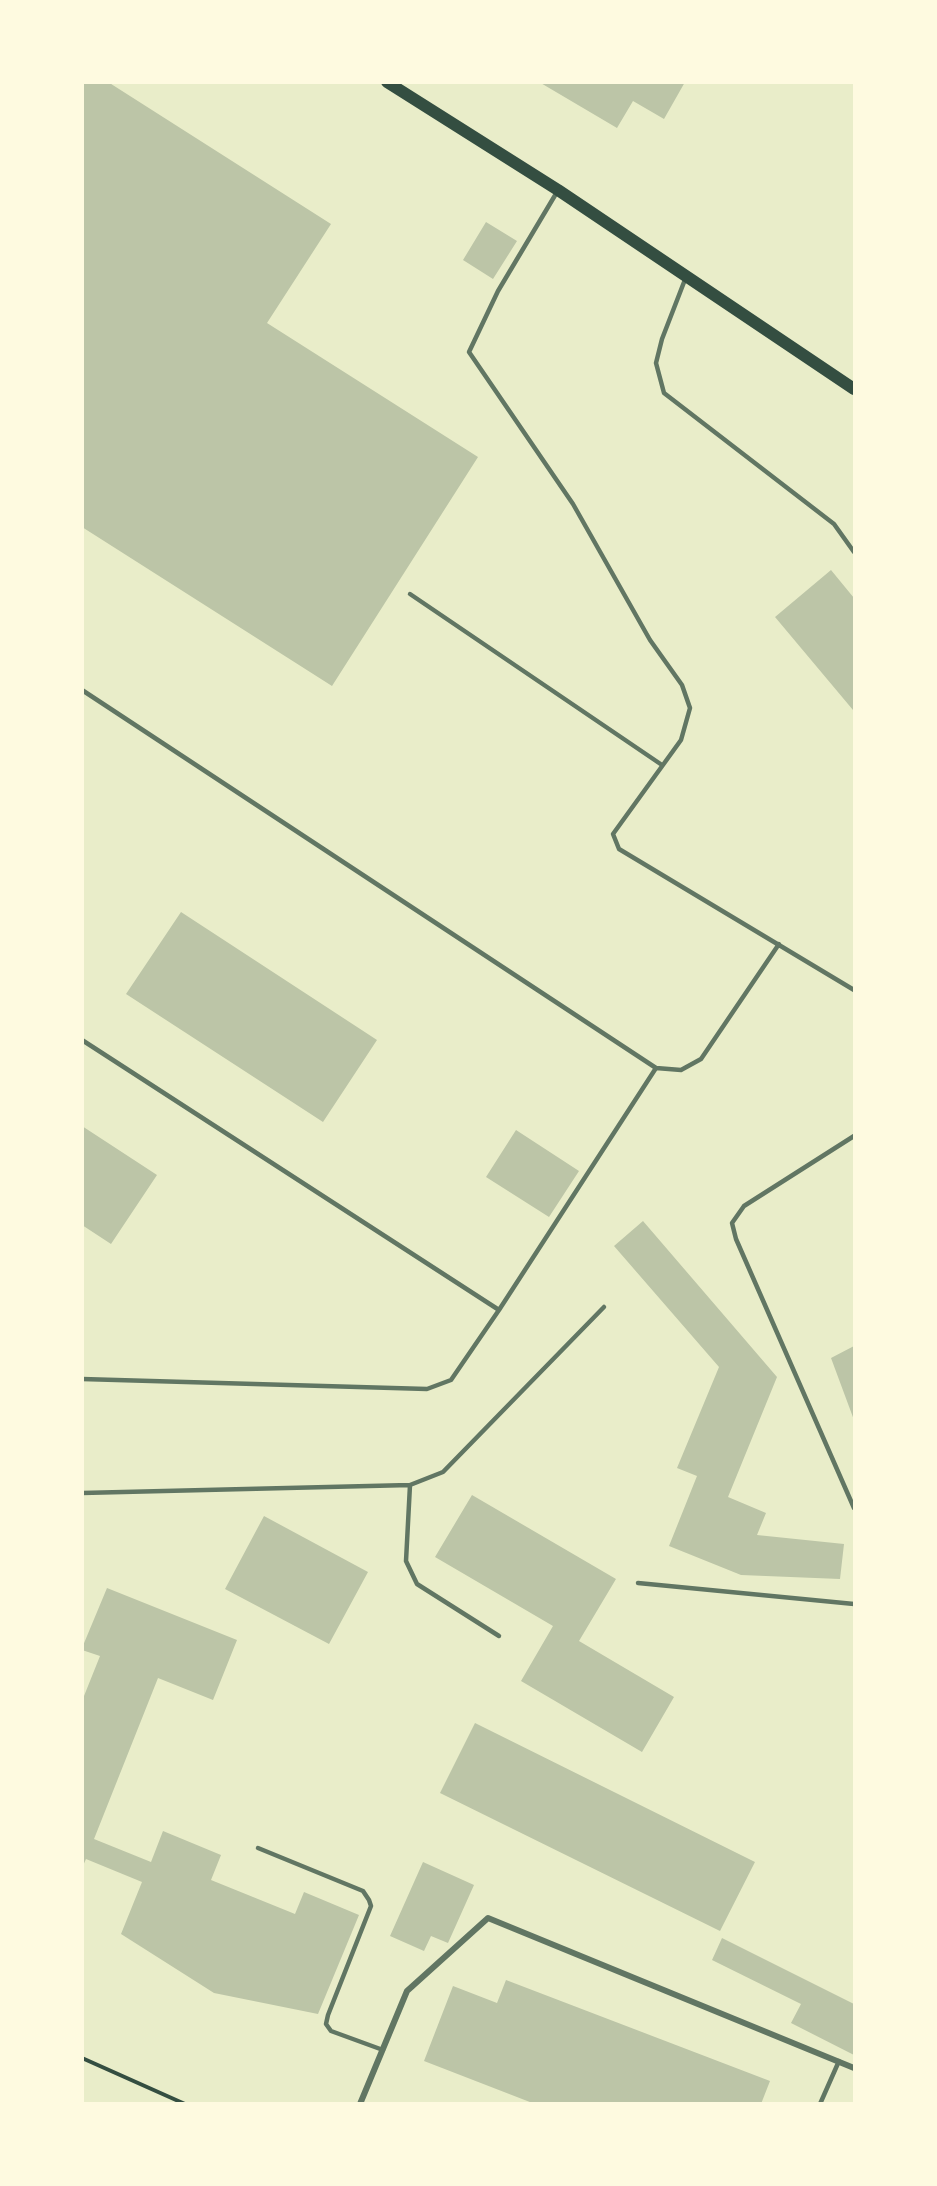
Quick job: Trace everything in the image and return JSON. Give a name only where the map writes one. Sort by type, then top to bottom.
[{"type":"main road","points":[[387,82],[558,190],[855,389]]},
{"type":"street","points":[[360,2103],[407,1991],[488,1918],[855,2068]]},
{"type":"lane","points":[[558,190],[498,291],[469,352],[573,504],[650,640],[682,685],[690,708],[681,740],[613,834],[619,849],[855,990]]},
{"type":"lane","points":[[686,276],[662,339],[656,363],[664,393],[834,524],[855,552]]},
{"type":"lane","points":[[410,594],[662,765]]},
{"type":"lane","points":[[82,690],[656,1068],[681,1070],[702,1059],[779,944]]},
{"type":"lane","points":[[82,1040],[499,1310]]},
{"type":"lane","points":[[82,1379],[426,1389],[451,1380],[656,1068]]},
{"type":"lane","points":[[855,1136],[744,1206],[732,1223],[736,1239],[855,1508]]},
{"type":"lane","points":[[82,1493],[410,1485],[443,1472],[604,1307]]},
{"type":"lane","points":[[410,1485],[406,1561],[417,1584],[499,1636]]},
{"type":"lane","points":[[638,1584],[855,1604]]},
{"type":"lane","points":[[258,1848],[363,1892],[369,1900],[371,1906],[326,2024],[331,2031],[382,2050]]},
{"type":"lane","points":[[820,2103],[839,2061]]},
{"type":"path","points":[[82,2058],[185,2103]]},
{"type":"building","points":[[82,82],[108,82],[331,224],[267,323],[478,457],[332,686],[82,527]]},
{"type":"building","points":[[539,82],[685,82],[664,119],[633,101],[617,128]]},
{"type":"building","points":[[486,222],[517,241],[493,279],[463,260]]},
{"type":"building","points":[[831,570],[854,598],[853,710],[775,617]]},
{"type":"building","points":[[181,912],[377,1040],[323,1122],[126,994]]},
{"type":"building","points":[[82,1126],[157,1175],[111,1244],[82,1225]]},
{"type":"building","points":[[516,1130],[579,1171],[549,1217],[486,1177]]},
{"type":"building","points":[[643,1221],[777,1377],[728,1497],[766,1513],[757,1535],[844,1544],[840,1579],[741,1575],[669,1546],[697,1476],[677,1468],[719,1367],[614,1246]]},
{"type":"building","points":[[854,1346],[854,1420],[831,1358]]},
{"type":"building","points":[[472,1495],[616,1579],[579,1641],[674,1697],[642,1752],[521,1681],[553,1626],[435,1557]]},
{"type":"building","points":[[264,1516],[368,1572],[329,1644],[225,1589]]},
{"type":"building","points":[[107,1588],[237,1640],[213,1700],[158,1678],[94,1839],[151,1862],[163,1831],[221,1855],[211,1880],[295,1914],[304,1892],[359,1915],[318,2014],[214,1993],[121,1934],[142,1882],[86,1859],[82,1868],[82,1701],[100,1656],[82,1650],[82,1648]]},
{"type":"building","points":[[475,1723],[755,1862],[720,1931],[440,1793]]},
{"type":"building","points":[[423,1862],[474,1885],[448,1943],[431,1936],[424,1951],[390,1936]]},
{"type":"building","points":[[722,1938],[854,2004],[854,2055],[791,2023],[801,2004],[712,1960]]},
{"type":"building","points":[[506,1980],[770,2081],[761,2104],[535,2104],[424,2061],[453,1986],[497,2003]]}]
